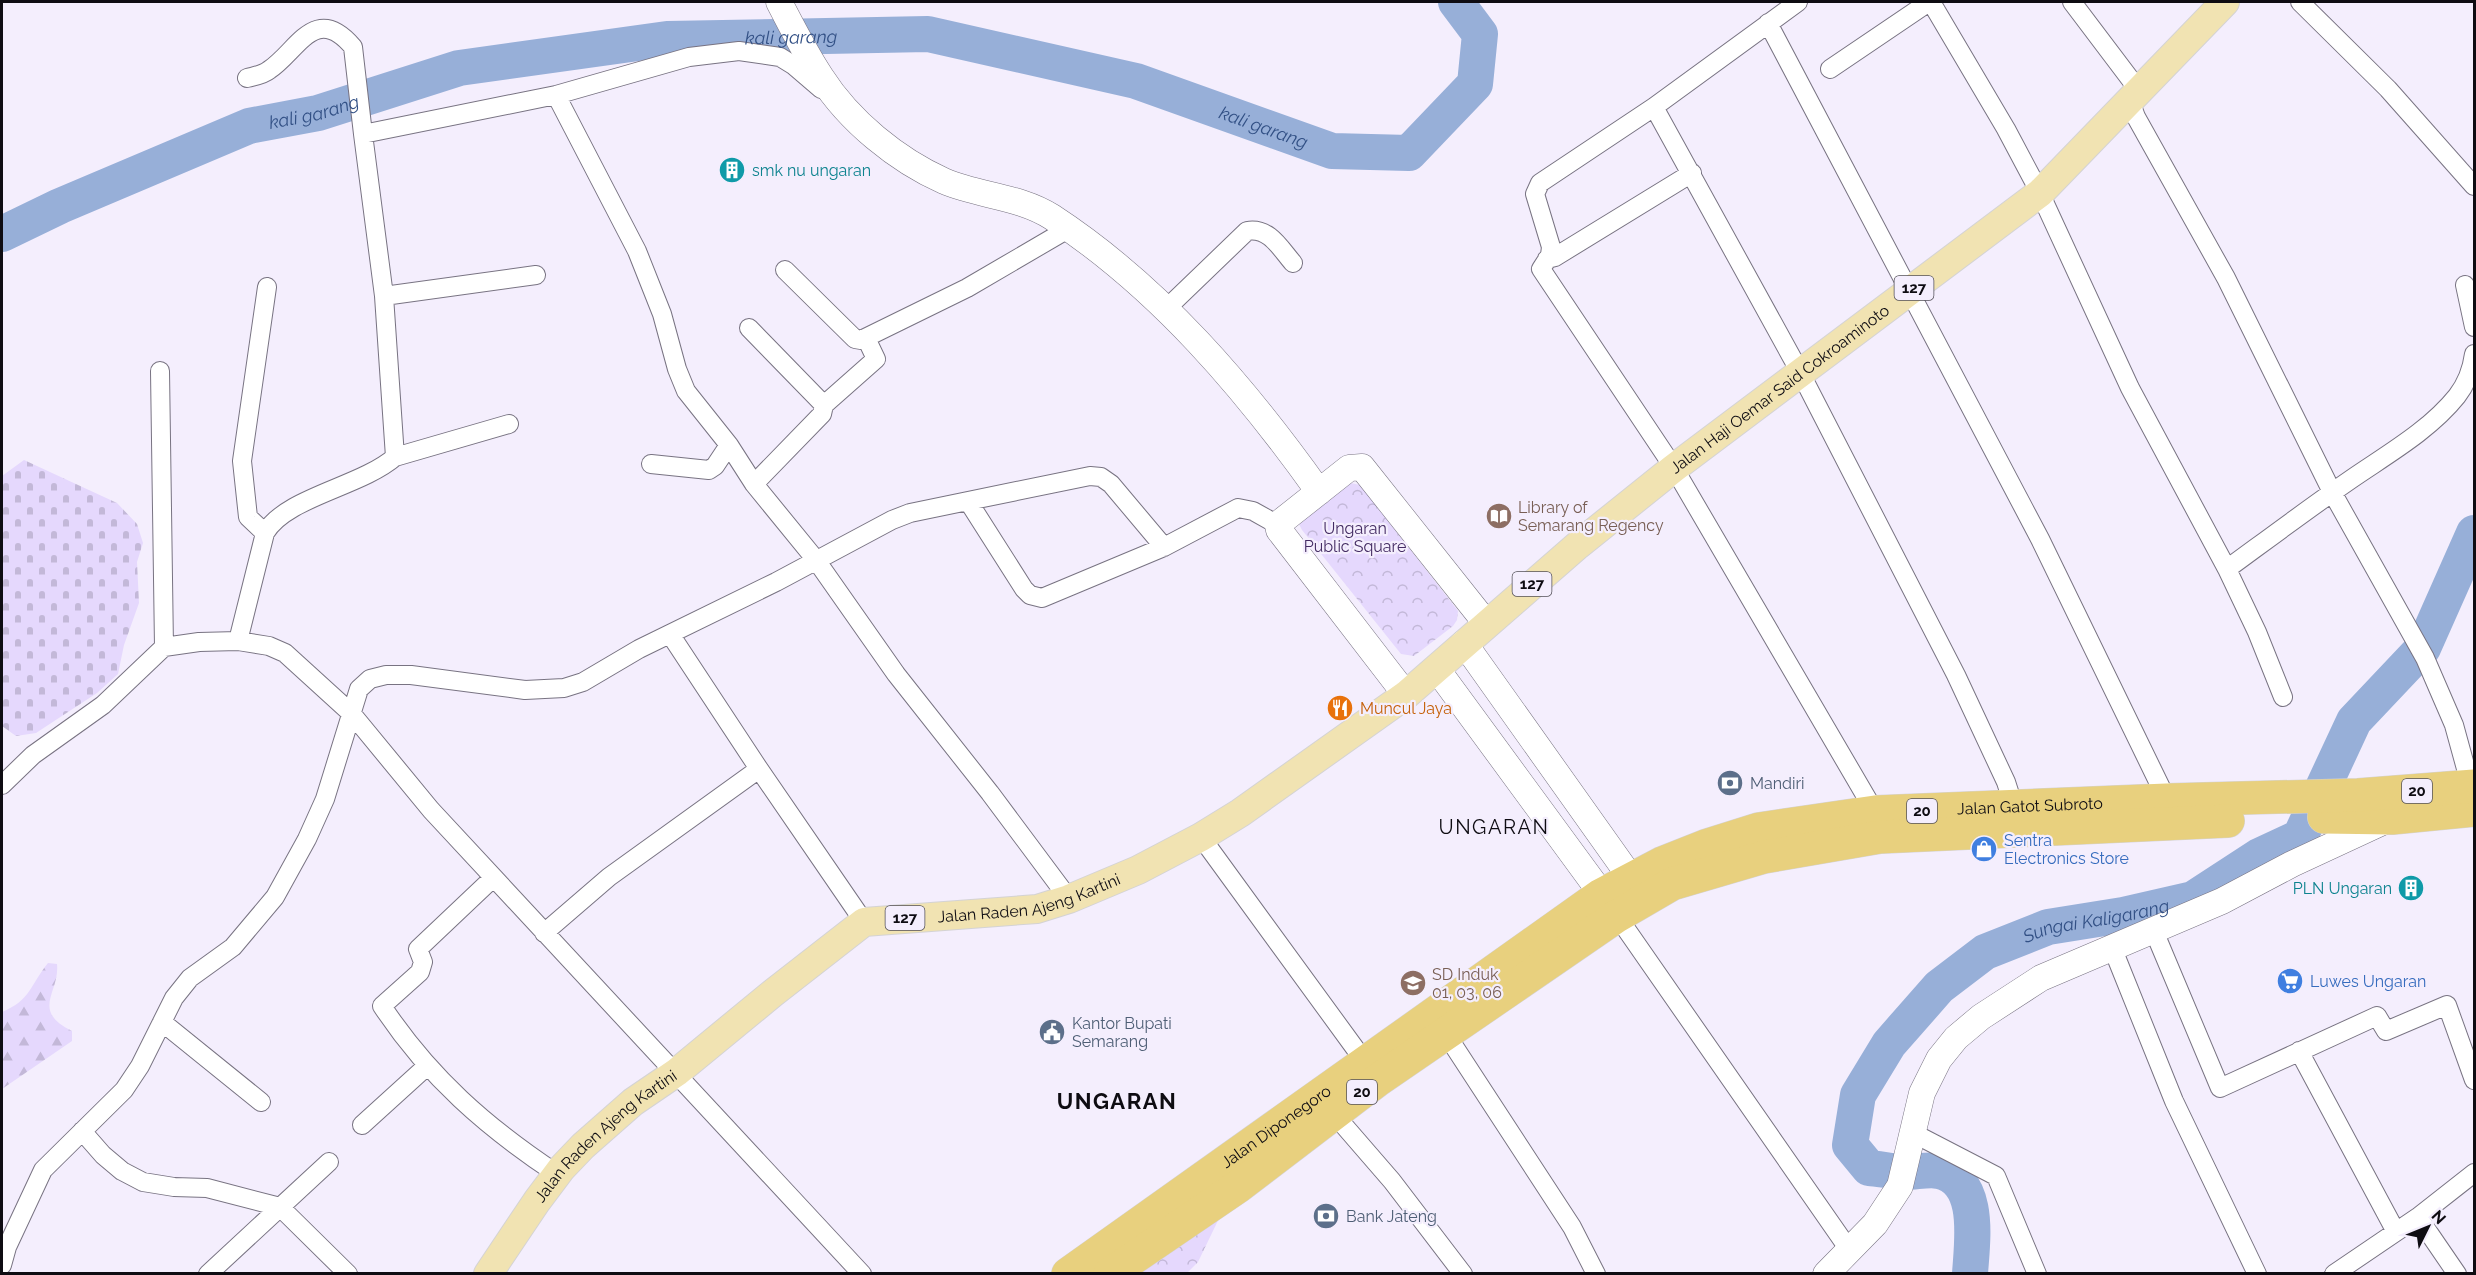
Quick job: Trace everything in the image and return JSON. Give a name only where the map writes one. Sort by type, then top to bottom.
[{"type":"highway","name":"Jalan Gatot Subroto","points":[[1638,887],[1672,884],[1764,857],[1880,837],[2256,809],[2358,795],[2473,794]]},
{"type":"highway","name":"Jalan Gatot Subroto","points":[[1609,905],[1705,846],[1759,829],[1875,812],[2167,800],[2316,817],[2392,818],[2473,794]]},
{"type":"highway","name":"Jalan Diponegoro","points":[[1110,1274],[1239,1186],[1378,1080],[1446,1034],[1609,905]]},
{"type":"highway","name":"Jalan Diponegoro","points":[[1068,1274],[1318,1098],[1365,1062],[1609,905]]},
{"type":"main road","name":"Jalan Haji Oemar Said Cokroaminoto","points":[[1486,623],[1674,468],[2040,193],[2225,2]]},
{"type":"main road","name":"Jalan Raden Ajeng Kartini","points":[[488,1274],[556,1174],[584,1146],[633,1102],[677,1072],[864,922],[1037,909],[1069,899],[1138,870],[1201,837],[1240,813],[1406,695],[1486,623]]},
{"type":"street","points":[[780,2],[822,79],[857,119]]},
{"type":"street","points":[[1798,2],[1654,107],[1540,183],[1535,194],[1551,247],[1542,265],[1542,274],[1674,468],[1875,812]]},
{"type":"street","points":[[1830,69],[1887,31],[1907,14],[1930,2],[2006,129],[2040,193],[2130,388],[2227,569],[2257,632],[2283,697]]},
{"type":"street","points":[[2072,2],[2135,97],[2136,117],[2226,278],[2332,492],[2425,658],[2454,725],[2473,794]]},
{"type":"street","points":[[2300,2],[2388,88],[2475,186]]},
{"type":"street","points":[[1768,23],[2040,539],[2167,800]]},
{"type":"street","points":[[247,78],[268,71],[306,34],[321,30],[338,34],[353,47],[384,296],[395,457]]},
{"type":"street","points":[[362,126],[556,95],[689,57],[739,51],[780,57],[793,65],[892,150],[936,177],[964,188],[1021,202],[1051,217],[1130,275],[1166,309],[1235,385],[1291,453],[1319,492]]},
{"type":"street","points":[[556,95],[637,251],[663,314],[677,369],[686,390],[729,445],[754,484],[816,560],[896,674],[997,802],[1069,899]]},
{"type":"street","points":[[1654,107],[1801,374],[1956,675],[2006,782],[2014,807]]},
{"type":"street","points":[[1547,259],[1555,257],[1692,173]]},
{"type":"street","points":[[785,270],[855,339],[866,338],[967,288],[1068,229]]},
{"type":"street","points":[[1166,309],[1247,231],[1256,230],[1268,235],[1293,263]]},
{"type":"street","points":[[384,296],[536,275]]},
{"type":"street","points":[[2465,285],[2475,327]]},
{"type":"street","points":[[266,533],[248,517],[242,461],[267,287]]},
{"type":"street","points":[[750,328],[825,405]]},
{"type":"street","points":[[754,484],[822,414],[825,405],[876,359],[866,338]]},
{"type":"street","points":[[2227,569],[2332,492],[2403,444],[2439,415],[2457,396],[2467,381],[2475,354]]},
{"type":"street","points":[[160,370],[164,647]]},
{"type":"street","points":[[238,641],[266,533],[271,524],[283,513],[367,476],[395,457],[510,424]]},
{"type":"street","points":[[651,464],[709,470],[715,466],[729,445]]},
{"type":"street","points":[[1278,525],[1349,468],[1358,465],[1365,469],[1486,623]]},
{"type":"street","points":[[2,1265],[7,1247],[43,1170],[124,1090],[140,1066],[174,998],[190,978],[229,952],[275,897],[307,839],[325,799],[359,689],[370,679],[386,675],[411,675],[525,690],[555,689],[583,682],[639,649],[910,513],[1090,476],[1101,477],[1111,484],[1164,547]]},
{"type":"street","points":[[968,501],[1024,589],[1030,595],[1042,598],[1164,547],[1238,508],[1252,511],[1278,525],[1279,530],[1406,695]]},
{"type":"street","points":[[670,634],[864,922]]},
{"type":"street","points":[[2,785],[41,749],[103,705],[164,647],[199,642],[238,641],[269,646],[285,653],[352,714],[404,779],[493,878],[677,1072],[862,1274]]},
{"type":"street","points":[[1464,643],[1638,887]]},
{"type":"street","points":[[1436,668],[1609,905],[1850,1251]]},
{"type":"street","points":[[1525,789],[1554,767]]},
{"type":"street","points":[[544,933],[609,877],[759,769]]},
{"type":"street","points":[[1826,1274],[1875,1224],[1899,1186],[1922,1092],[1939,1059],[1956,1038],[2012,995],[2041,978],[2222,901],[2292,864],[2392,818]]},
{"type":"street","points":[[1201,837],[1365,1062]]},
{"type":"street","points":[[493,878],[418,949],[423,962],[420,972],[382,1006],[409,1045],[427,1066],[502,1137],[556,1174]]},
{"type":"street","points":[[2154,931],[2220,1088],[2377,1016],[2386,1031],[2447,1005],[2475,1080]]},
{"type":"street","points":[[2112,947],[2174,1101],[2257,1274]]},
{"type":"street","points":[[162,1022],[261,1102]]},
{"type":"street","points":[[1446,1034],[1572,1227],[1596,1274]]},
{"type":"street","points":[[2299,1051],[2396,1232]]},
{"type":"street","points":[[362,1125],[427,1066]]},
{"type":"street","points":[[1334,1114],[1392,1180],[1463,1274]]},
{"type":"street","points":[[82,1131],[103,1155],[122,1171],[143,1182],[174,1187],[207,1188],[280,1207],[348,1274]]},
{"type":"street","points":[[1911,1141],[1996,1176],[2037,1274]]},
{"type":"street","points":[[208,1274],[329,1162]]},
{"type":"street","points":[[2334,1274],[2396,1232],[2475,1173]]},
{"type":"street","points":[[2418,1216],[2457,1274]]},
{"type":"green space","points":[[24,460],[117,503],[137,524],[143,543],[137,562],[139,603],[124,645],[118,674],[97,693],[36,733],[16,736],[2,726],[2,476]]},
{"type":"green space","name":"Ungaran Public Square","points":[[1346,482],[1360,485],[1458,611],[1457,620],[1453,626],[1414,656],[1401,654],[1299,524],[1303,517]]},
{"type":"green space","points":[[48,963],[57,964],[57,974],[50,1000],[52,1016],[72,1031],[72,1041],[2,1089],[2,1012],[25,997]]},
{"type":"green space","points":[[1225,1206],[1198,1262],[1187,1273],[1129,1274]]},
{"type":"waterway","name":"kali garang","points":[[2,234],[60,206],[249,126],[318,113],[459,68],[667,39],[928,34],[1136,81],[1332,151],[1409,153],[1475,84],[1480,34],[1456,2]]},
{"type":"waterway","name":"Sungai Kaligarang","points":[[1970,1274],[1971,1214],[1968,1199],[1962,1187],[1953,1177],[1931,1170],[1901,1172],[1869,1168],[1850,1145],[1858,1095],[1889,1044],[1939,987],[1985,952],[2048,927],[2123,915],[2193,899],[2259,856],[2300,837],[2354,721],[2423,648],[2474,533]]},
{"type":"place","name":"smk nu ungaran","points":[[732,170]]},
{"type":"place","name":"Library of Semarang Regency","points":[[1499,516]]},
{"type":"place","name":"Muncul Jaya","points":[[1340,708]]},
{"type":"place","name":"Mandiri","points":[[1730,783]]},
{"type":"place","name":"Sentra Electronics Store","points":[[1984,849]]},
{"type":"place","name":"PLN Ungaran","points":[[2411,888]]},
{"type":"place","name":"Luwes Ungaran","points":[[2290,981]]},
{"type":"place","name":"SD Induk 01, 03, 06","points":[[1413,983]]},
{"type":"place","name":"Kantor Bupati Semarang","points":[[1052,1032]]},
{"type":"place","name":"Bank Jateng","points":[[1326,1216]]},
{"type":"district","name":"UNGARAN","points":[[1494,827]]},
{"type":"district","name":"UNGARAN","points":[[1117,1101]]}]
